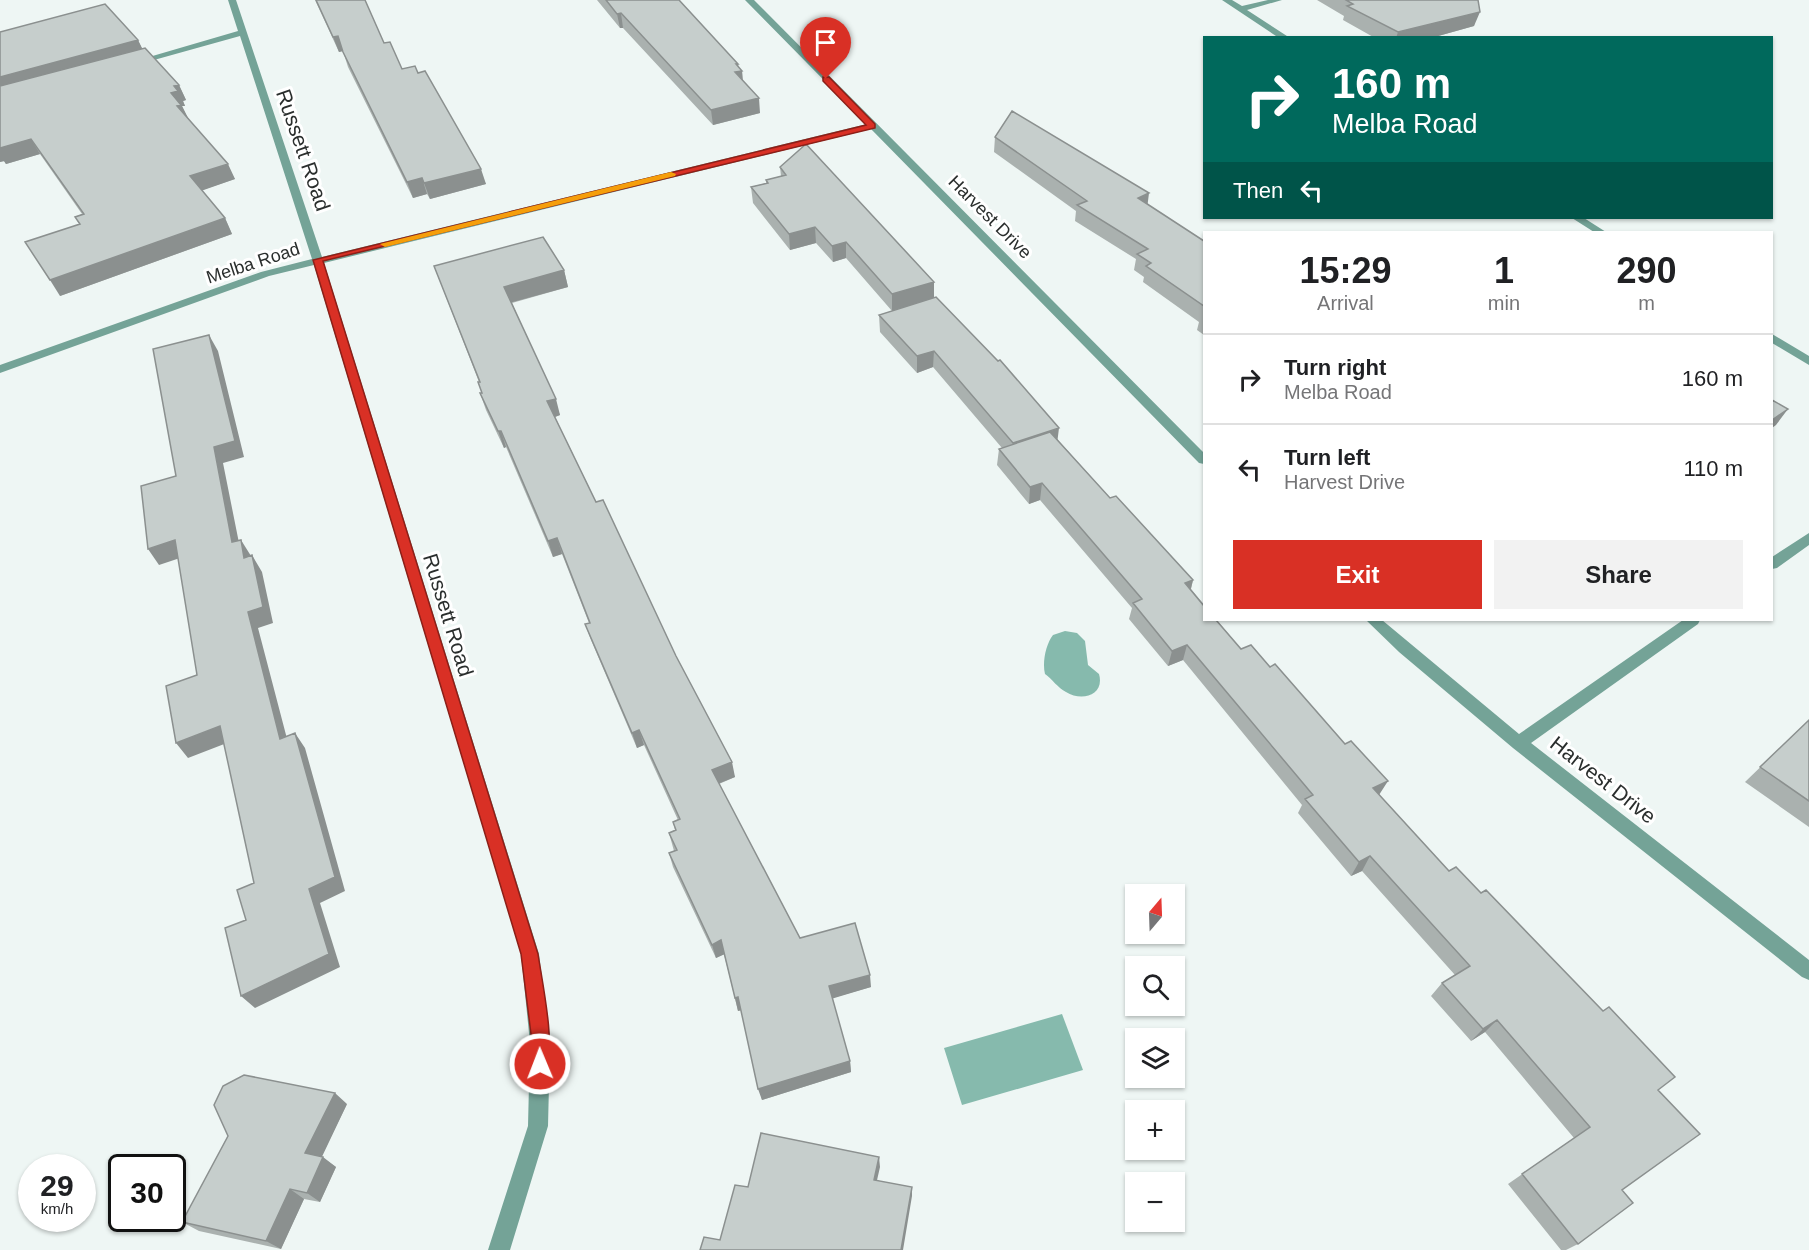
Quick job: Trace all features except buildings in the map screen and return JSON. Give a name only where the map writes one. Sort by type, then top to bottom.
[{"type":"street","name":"Russett Road","points":[[232,0],[318,260],[530,954],[540,1042],[538,1126],[499,1250]]},
{"type":"street","name":"Harvest Drive","points":[[749,0],[1203,459]]},
{"type":"street","points":[[1226,0],[1283,36]]},
{"type":"street","points":[[1240,9],[1278,0]]},
{"type":"street","points":[[127,64],[242,33]]},
{"type":"street","name":"Melba Road","points":[[0,369],[265,274],[872,126]]},
{"type":"street","points":[[1579,219],[1599,231]]},
{"type":"street","points":[[1773,339],[1809,361]]},
{"type":"street","points":[[1773,563],[1809,537]]},
{"type":"street","name":"Harvest Drive","points":[[1374,621],[1519,743],[1809,971]]},
{"type":"street","points":[[1519,743],[1692,621]]},
{"type":"shaded area","points":[[1065,631],[1077,633],[1085,641],[1088,665],[1099,674],[1099,687],[1091,695],[1072,695],[1060,688],[1045,674],[1044,659],[1048,643],[1053,635]]},
{"type":"shaded area","points":[[1062,1014],[1083,1070],[962,1105],[944,1048]]},
{"type":"slow traffic","points":[[385,244],[671,174]]},
{"type":"route","points":[[540,1064],[540,1042],[530,954],[318,260],[872,126],[826,79]]}]
